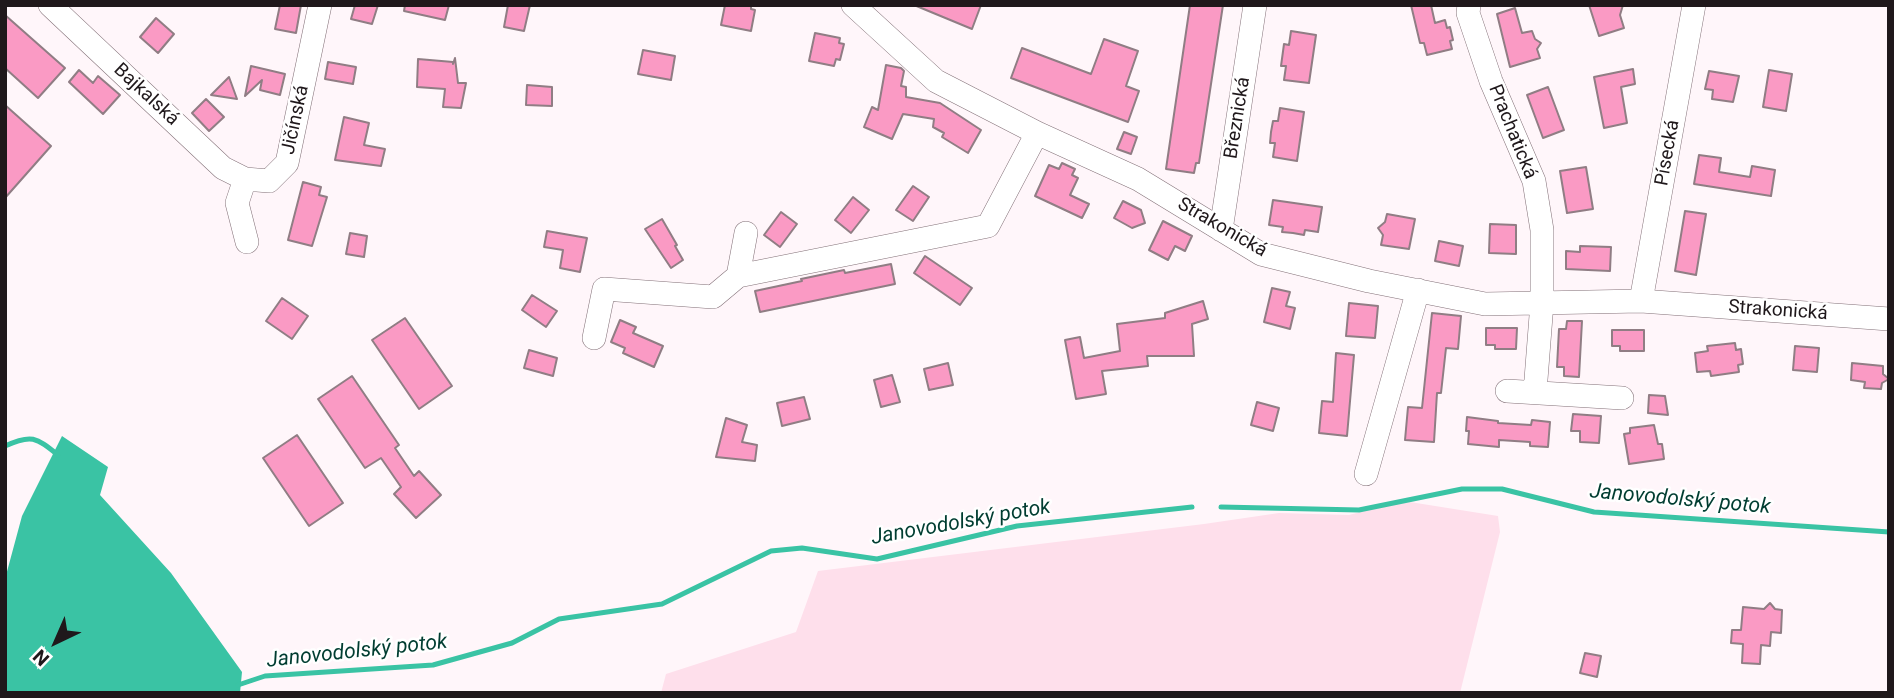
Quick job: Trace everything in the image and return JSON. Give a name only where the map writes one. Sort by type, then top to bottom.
[{"type":"street","name":"Bajkalská","points":[[50,5],[223,168],[245,179]]},
{"type":"street","name":"Jičínská","points":[[245,179],[269,181],[287,163],[320,5]]},
{"type":"street","name":"Strakonická","points":[[853,5],[936,80],[1037,133],[1138,180],[1261,254],[1485,304],[1642,301],[1889,318]]},
{"type":"street","name":"Březnická","points":[[1221,230],[1255,5]]},
{"type":"street","name":"Prachatická","points":[[1469,5],[1468,13],[1491,81],[1534,181],[1542,230],[1542,303]]},
{"type":"street","name":"Písecká","points":[[1642,301],[1689,9]]},
{"type":"street","points":[[594,338],[604,289],[713,297],[738,276],[988,226],[1037,133]]},
{"type":"street","points":[[245,179],[237,203],[247,242]]},
{"type":"street","points":[[738,276],[746,233]]},
{"type":"street","points":[[1366,474],[1418,290]]},
{"type":"street","points":[[1535,392],[1542,303]]},
{"type":"street","points":[[1507,391],[1622,398]]},
{"type":"shaded area","points":[[62,436],[108,467],[100,495],[171,573],[242,672],[240,693],[5,693],[5,579],[22,516]]},
{"type":"shaded area","points":[[1410,502],[1498,516],[1500,532],[1460,693],[661,693],[666,674],[796,632],[818,571],[1279,513],[1349,515]]},
{"type":"building","points":[[280,5],[301,5],[296,33],[275,29]]},
{"type":"building","points":[[355,5],[378,5],[372,24],[351,19]]},
{"type":"building","points":[[405,5],[449,5],[445,20],[404,11]]},
{"type":"building","points":[[508,5],[530,5],[524,31],[504,27]]},
{"type":"building","points":[[725,5],[751,5],[751,9],[755,10],[751,31],[721,25]]},
{"type":"building","points":[[914,5],[981,5],[972,29]]},
{"type":"building","points":[[1190,5],[1223,5],[1199,163],[1196,163],[1194,173],[1166,169]]},
{"type":"building","points":[[1411,5],[1431,5],[1435,23],[1445,20],[1447,28],[1450,27],[1452,49],[1427,55],[1424,43],[1420,43]]},
{"type":"building","points":[[1589,5],[1623,5],[1620,15],[1624,28],[1599,36]]},
{"type":"building","points":[[1515,8],[1522,33],[1532,31],[1535,39],[1541,43],[1537,49],[1540,58],[1510,67],[1497,14]]},
{"type":"building","points":[[5,15],[65,68],[38,98],[5,68]]},
{"type":"building","points":[[156,18],[174,34],[158,53],[140,37]]},
{"type":"building","points":[[1291,31],[1316,35],[1309,83],[1284,80],[1286,66],[1281,66],[1284,44],[1289,45]]},
{"type":"building","points":[[815,33],[840,38],[839,43],[844,44],[840,60],[836,59],[834,66],[809,61]]},
{"type":"building","points":[[1104,39],[1138,51],[1126,86],[1139,91],[1128,122],[1011,78],[1022,48],[1091,74]]},
{"type":"building","points":[[643,50],[675,56],[671,80],[638,74]]},
{"type":"building","points":[[455,58],[458,83],[466,83],[461,108],[443,107],[445,89],[417,87],[418,59],[453,64]]},
{"type":"building","points":[[328,62],[356,67],[353,84],[325,79]]},
{"type":"building","points":[[886,65],[904,71],[901,86],[906,87],[906,97],[940,103],[981,130],[968,153],[942,137],[944,133],[933,127],[934,119],[903,114],[892,139],[864,127],[872,107],[878,110]]},
{"type":"building","points":[[251,66],[285,74],[280,95],[260,90],[262,80],[245,96]]},
{"type":"building","points":[[1633,69],[1635,84],[1621,87],[1627,123],[1604,128],[1594,77]]},
{"type":"building","points":[[79,70],[93,83],[98,76],[120,95],[103,114],[69,82]]},
{"type":"building","points":[[1769,70],[1792,74],[1786,111],[1763,107]]},
{"type":"building","points":[[1709,71],[1739,76],[1733,102],[1712,99],[1713,90],[1705,89]]},
{"type":"building","points":[[229,77],[237,99],[211,95]]},
{"type":"building","points":[[527,85],[552,87],[552,106],[526,105]]},
{"type":"building","points":[[1548,87],[1564,130],[1543,138],[1527,95]]},
{"type":"building","points":[[206,99],[224,117],[209,131],[192,113]]},
{"type":"building","points":[[5,105],[51,146],[5,198]]},
{"type":"building","points":[[1280,108],[1304,112],[1297,161],[1273,157],[1275,143],[1270,143],[1271,132],[1273,121],[1278,121]]},
{"type":"building","points":[[344,117],[369,123],[364,145],[385,149],[381,166],[335,160]]},
{"type":"building","points":[[1124,132],[1137,137],[1131,154],[1117,149]]},
{"type":"building","points":[[1699,155],[1721,158],[1719,172],[1750,177],[1752,166],[1775,170],[1771,196],[1694,184]]},
{"type":"building","points":[[1062,163],[1075,169],[1072,175],[1078,178],[1070,195],[1089,204],[1082,218],[1035,196],[1049,165],[1059,169]]},
{"type":"building","points":[[1586,167],[1593,209],[1567,213],[1560,171]]},
{"type":"building","points":[[303,182],[321,187],[319,195],[327,197],[312,246],[288,240]]},
{"type":"building","points":[[913,186],[929,197],[913,221],[896,210]]},
{"type":"building","points":[[853,197],[869,210],[851,233],[835,220]]},
{"type":"building","points":[[1273,200],[1322,207],[1318,232],[1305,230],[1304,235],[1282,232],[1283,227],[1269,225]]},
{"type":"building","points":[[1123,201],[1141,210],[1145,223],[1132,228],[1114,218]]},
{"type":"building","points":[[1685,211],[1706,214],[1696,275],[1675,271]]},
{"type":"building","points":[[781,212],[797,224],[780,247],[764,235]]},
{"type":"building","points":[[1387,214],[1415,219],[1409,249],[1381,245],[1383,235],[1378,228],[1385,222]]},
{"type":"building","points":[[662,219],[683,260],[671,268],[645,229]]},
{"type":"building","points":[[1163,221],[1192,236],[1185,251],[1175,246],[1168,260],[1149,250]]},
{"type":"building","points":[[1490,224],[1516,225],[1516,254],[1489,253]]},
{"type":"building","points":[[547,231],[587,238],[580,272],[560,268],[563,250],[544,247]]},
{"type":"building","points":[[350,233],[367,236],[364,257],[346,254]]},
{"type":"building","points":[[1439,241],[1463,246],[1459,266],[1435,261]]},
{"type":"building","points":[[1580,246],[1611,247],[1610,271],[1566,269],[1566,251],[1580,252]]},
{"type":"building","points":[[925,256],[972,288],[960,305],[914,273]]},
{"type":"building","points":[[891,264],[895,284],[760,312],[755,291],[844,270],[845,273]]},
{"type":"building","points":[[1272,288],[1290,292],[1286,306],[1295,308],[1290,329],[1264,322]]},
{"type":"building","points":[[532,295],[557,311],[546,327],[522,310]]},
{"type":"building","points":[[282,298],[308,316],[292,339],[266,321]]},
{"type":"building","points":[[1203,301],[1208,319],[1192,324],[1194,356],[1147,356],[1148,366],[1102,371],[1106,394],[1076,399],[1065,340],[1080,337],[1084,358],[1120,351],[1117,324],[1165,318],[1165,313]]},
{"type":"building","points":[[1349,303],[1378,306],[1375,338],[1346,336]]},
{"type":"building","points":[[1432,313],[1461,316],[1458,349],[1446,348],[1441,393],[1437,393],[1434,442],[1405,440],[1408,407],[1422,408]]},
{"type":"building","points":[[405,318],[452,386],[419,409],[372,340]]},
{"type":"building","points":[[620,320],[636,327],[633,333],[663,346],[654,367],[623,353],[625,348],[611,342]]},
{"type":"building","points":[[1567,321],[1582,321],[1579,377],[1564,376],[1564,367],[1557,367],[1559,329],[1566,329]]},
{"type":"building","points":[[1486,328],[1517,328],[1516,349],[1495,349],[1495,345],[1486,345]]},
{"type":"building","points":[[1612,330],[1644,330],[1644,351],[1620,351],[1620,346],[1612,346]]},
{"type":"building","points":[[1735,343],[1736,350],[1741,349],[1743,364],[1738,365],[1739,372],[1711,376],[1710,371],[1697,372],[1695,353],[1708,351],[1707,346]]},
{"type":"building","points":[[1795,346],[1819,348],[1817,372],[1793,370]]},
{"type":"building","points":[[529,350],[557,358],[553,376],[524,368]]},
{"type":"building","points":[[1336,353],[1354,355],[1347,436],[1319,433],[1322,401],[1333,402]]},
{"type":"building","points":[[948,363],[953,385],[929,390],[924,369]]},
{"type":"building","points":[[1852,363],[1883,366],[1883,374],[1889,379],[1882,383],[1881,389],[1864,388],[1865,382],[1851,380]]},
{"type":"building","points":[[892,375],[900,402],[881,407],[874,380]]},
{"type":"building","points":[[352,376],[399,445],[395,448],[414,476],[419,471],[441,495],[416,518],[394,494],[401,487],[381,458],[365,468],[318,399]]},
{"type":"building","points":[[1649,395],[1665,396],[1668,415],[1648,413]]},
{"type":"building","points":[[804,397],[810,419],[782,426],[777,403]]},
{"type":"building","points":[[1257,402],[1279,408],[1273,431],[1251,425]]},
{"type":"building","points":[[1573,414],[1601,416],[1599,443],[1580,442],[1580,431],[1571,431]]},
{"type":"building","points":[[1467,417],[1498,423],[1531,425],[1532,420],[1550,422],[1548,447],[1530,446],[1530,442],[1499,440],[1499,447],[1468,444]]},
{"type":"building","points":[[726,418],[747,425],[742,442],[757,445],[755,461],[716,457]]},
{"type":"building","points":[[1654,425],[1658,444],[1662,444],[1664,459],[1629,464],[1624,434],[1630,433],[1630,428]]},
{"type":"building","points":[[297,435],[343,503],[309,526],[263,458]]},
{"type":"building","points":[[1770,603],[1775,609],[1782,610],[1781,633],[1771,632],[1770,646],[1761,645],[1760,664],[1742,663],[1743,644],[1731,643],[1732,630],[1741,630],[1743,607],[1764,609]]},
{"type":"building","points":[[1585,653],[1601,656],[1597,677],[1580,673]]},
{"type":"waterway","points":[[5,446],[33,439],[58,455]]},
{"type":"waterway","name":"Janovodolský potok","points":[[1221,507],[1359,510],[1462,489],[1502,489],[1594,512],[1889,532]]},
{"type":"waterway","name":"Janovodolský potok","points":[[238,685],[265,676],[433,665],[512,643],[559,619],[662,604],[771,551],[802,548],[877,559],[1017,526],[1192,507]]}]
